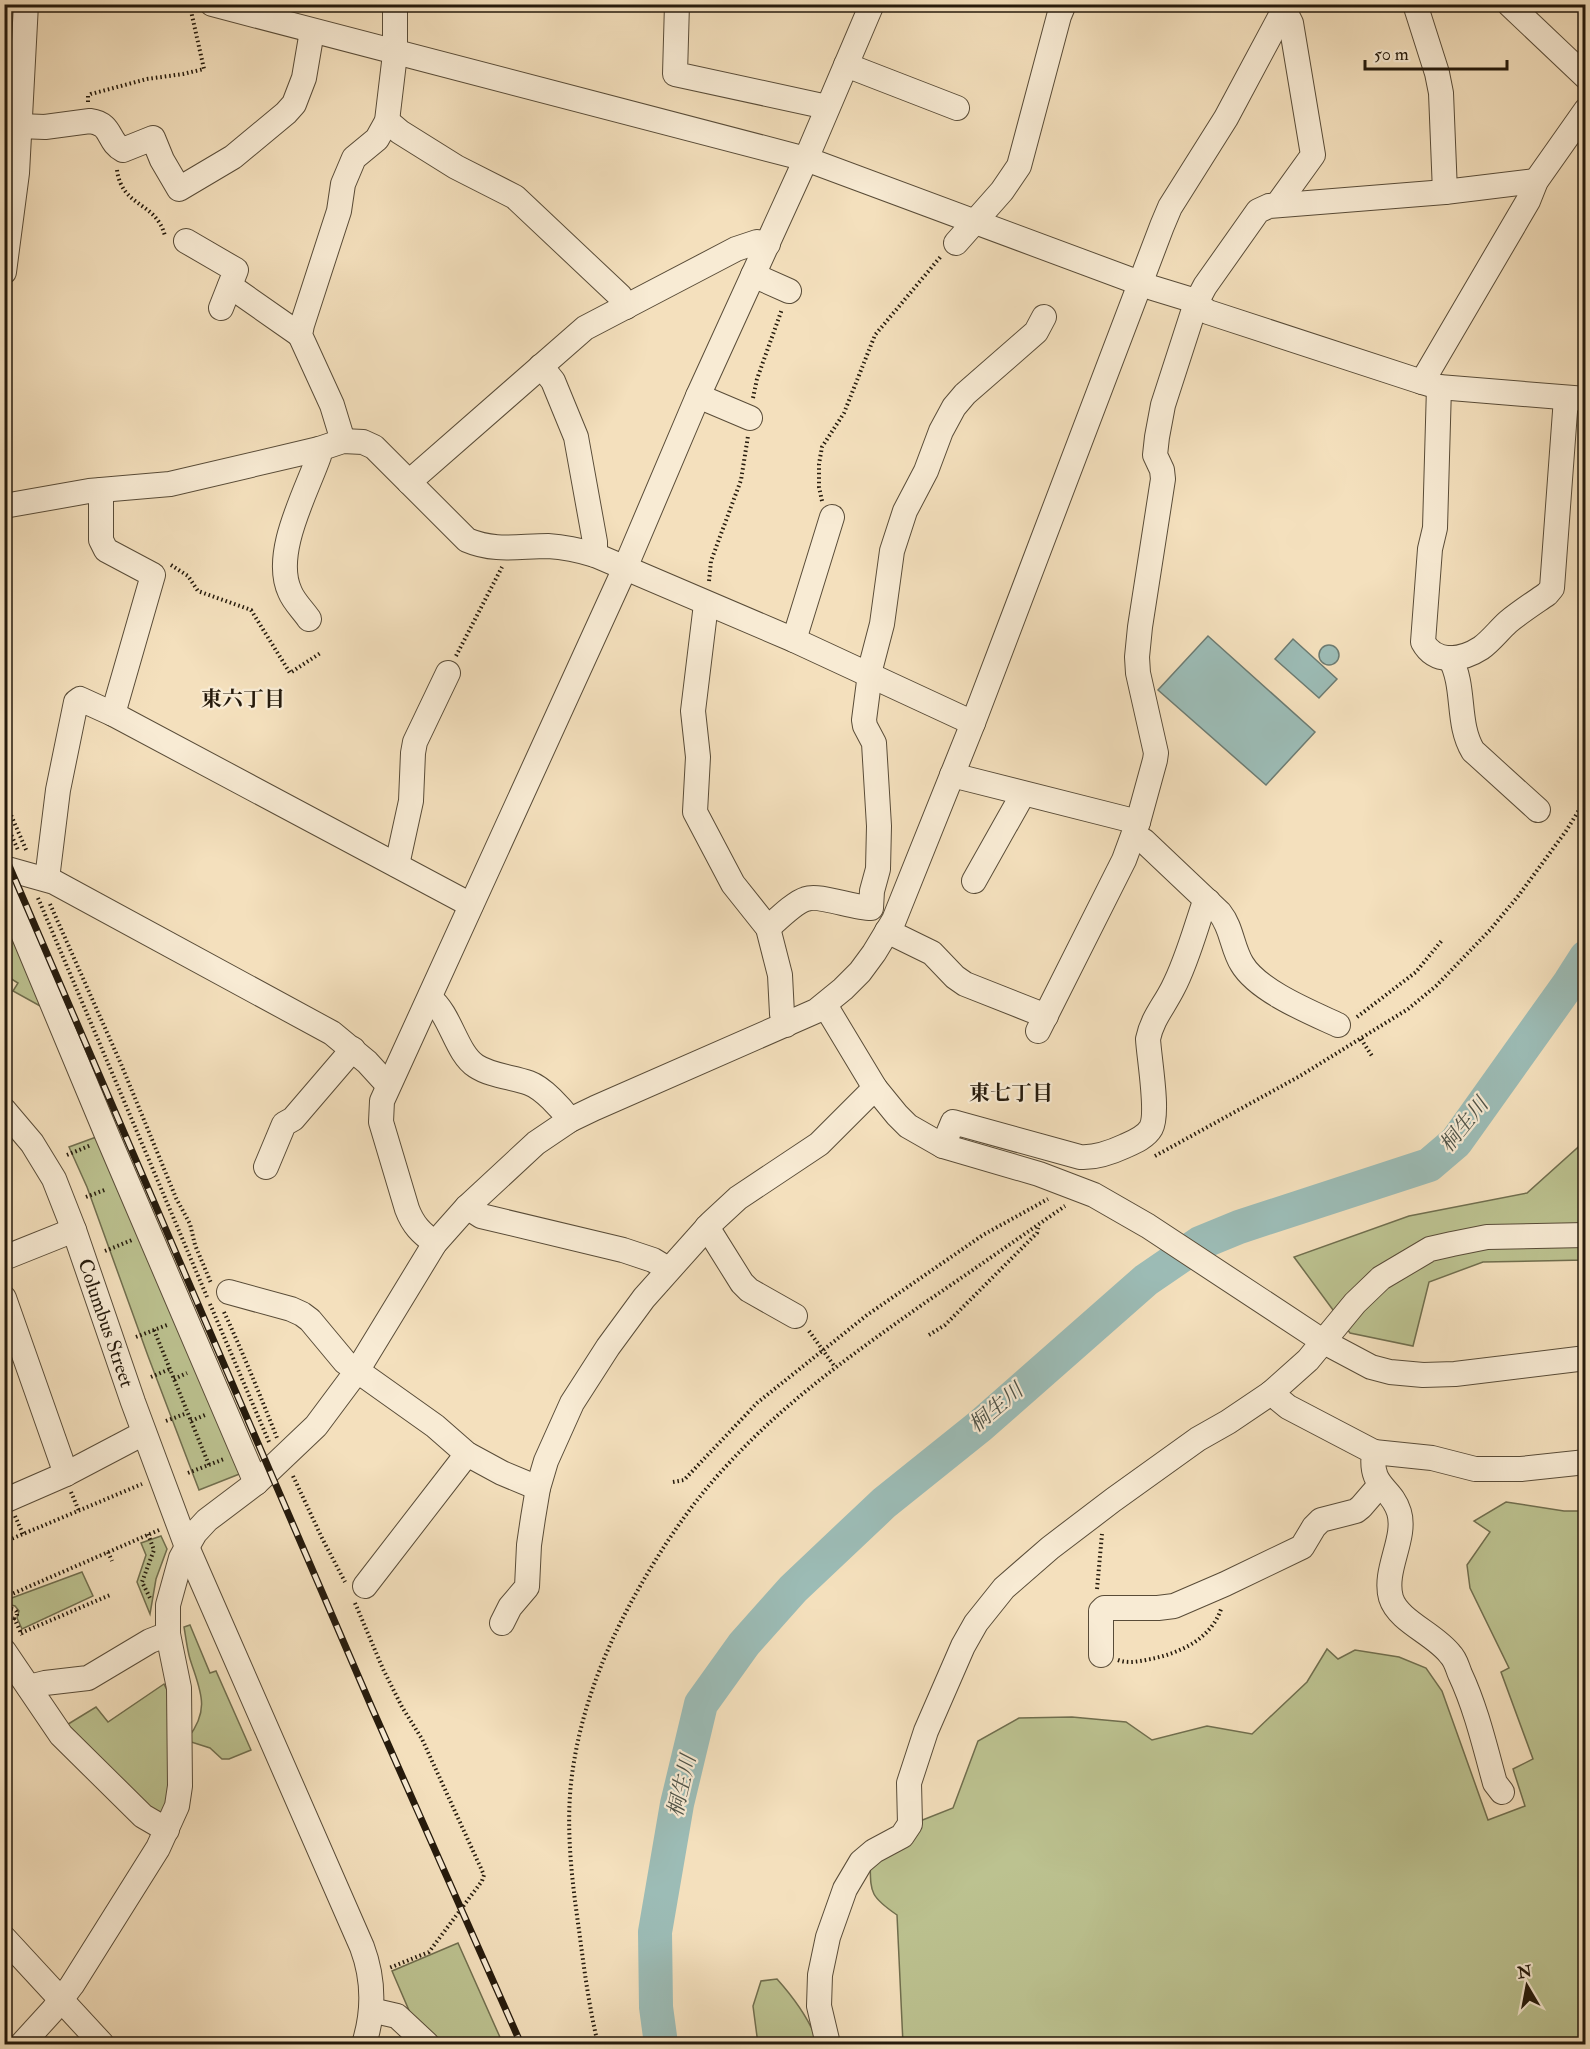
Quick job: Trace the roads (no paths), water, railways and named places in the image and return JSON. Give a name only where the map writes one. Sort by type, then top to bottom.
[{"type":"street","points":[[4,272],[12,219],[26,4]]},
{"type":"street","points":[[212,4],[396,54],[806,159],[1196,303],[1208,312],[1430,384],[1576,398],[1552,588],[1508,622],[1481,648],[1460,657],[1450,658],[1438,657],[1428,652],[1423,642],[1435,528],[1430,384],[1528,201],[1536,181],[1586,110]]},
{"type":"street","points":[[300,335],[339,211],[343,184],[354,158],[378,139],[387,121],[396,54],[395,4]]},
{"type":"street","points":[[676,4],[675,74],[827,107]]},
{"type":"street","points":[[435,1243],[420,1232],[412,1222],[407,1209],[381,1122],[382,1101],[625,568],[698,396],[806,159],[872,4]]},
{"type":"street","points":[[956,243],[1002,191],[1019,166],[1064,4]]},
{"type":"street","points":[[1414,4],[1437,73],[1441,93],[1445,192]]},
{"type":"street","points":[[1509,4],[1586,78]]},
{"type":"street","points":[[1277,205],[1313,155],[1291,23],[1285,7]]},
{"type":"street","points":[[22,2044],[62,1999],[158,1848],[177,1806],[180,1786],[180,1688],[168,1634],[168,1605],[181,1558],[207,1520],[256,1483],[316,1426],[357,1371],[435,1243],[536,1143],[570,1120],[654,1081],[786,1025],[825,1005],[860,972],[890,926],[973,723],[1139,283],[1170,207],[1226,118],[1285,7]]},
{"type":"street","points":[[19,126],[45,127],[90,121],[104,124],[118,147],[123,150],[153,138],[162,160],[179,189],[233,156],[294,104],[304,78],[312,31]]},
{"type":"street","points":[[846,65],[957,108]]},
{"type":"street","points":[[387,121],[400,132],[456,167],[515,197],[620,296],[627,307]]},
{"type":"street","points":[[768,927],[806,899],[814,898],[871,908],[900,936],[932,953],[955,977],[1042,1024],[1125,860],[1136,829],[1156,753],[1138,673],[1137,657],[1163,479],[1162,470],[1155,455],[1163,405],[1196,303],[1205,286],[1258,211],[1269,206],[1445,192],[1536,181]]},
{"type":"street","points":[[176,242],[236,270],[221,308]]},
{"type":"street","points":[[409,482],[585,327],[736,249],[757,243],[768,244]]},
{"type":"street","points":[[753,275],[789,291]]},
{"type":"street","points":[[230,286],[300,335],[332,405],[343,441]]},
{"type":"street","points":[[871,908],[872,891],[878,869],[879,843],[874,743],[864,726],[864,720],[870,676],[882,624],[892,550],[941,431],[954,407],[965,394],[1036,332],[1044,317]]},
{"type":"street","points":[[542,366],[553,381],[576,437],[595,542],[595,555]]},
{"type":"street","points":[[698,396],[750,417]]},
{"type":"street","points":[[4,506],[101,490],[170,484],[319,449],[343,441],[363,442],[374,447],[467,540],[478,544],[508,548],[564,547],[595,555],[795,640],[973,723]]},
{"type":"street","points":[[309,619],[289,591],[285,564],[294,519],[319,456],[319,449]]},
{"type":"street","points":[[101,490],[102,546],[153,575],[113,714]]},
{"type":"street","points":[[795,640],[832,517]]},
{"type":"street","points":[[706,604],[693,711],[698,757],[695,812],[733,884],[768,927],[780,975],[782,1014],[786,1025]]},
{"type":"street","points":[[1450,658],[1458,679],[1467,740],[1473,751],[1538,810]]},
{"type":"street","points":[[397,865],[411,801],[415,742],[448,673]]},
{"type":"street","points":[[43,890],[58,790],[76,702],[80,699],[113,714],[471,905]]},
{"type":"street","points":[[952,775],[1136,829],[1144,842],[1227,921],[1244,967],[1278,996],[1346,1022]]},
{"type":"street","points":[[974,881],[1023,794]]},
{"type":"street","points":[[12,861],[43,890],[332,1033],[353,1049],[388,1085]]},
{"type":"street","points":[[4,888],[111,1146],[256,1483]]},
{"type":"street","points":[[943,1146],[953,1122],[1087,1158],[1137,1141],[1152,1126],[1153,1096],[1148,1039],[1150,1029],[1174,988],[1203,908],[1208,901]]},
{"type":"street","points":[[430,998],[440,1006],[468,1058],[476,1066],[532,1084],[559,1106],[570,1120]]},
{"type":"street","points":[[825,1005],[875,1088],[908,1126],[943,1146],[1076,1192],[1148,1226],[1320,1339],[1371,1367],[1390,1372],[1423,1375],[1455,1374],[1586,1358]]},
{"type":"street","points":[[266,1167],[284,1124],[293,1119],[353,1049]]},
{"type":"street","points":[[502,1623],[510,1607],[527,1587],[529,1545],[538,1488],[546,1461],[572,1403],[626,1322],[668,1269],[707,1227],[738,1198],[819,1144],[875,1088]]},
{"type":"street","name":"Columbus Street","points":[[4,1110],[20,1126],[54,1179],[187,1547],[362,1947],[371,1980],[371,2010],[364,2044]]},
{"type":"street","points":[[468,1208],[481,1216],[623,1250],[653,1260],[668,1269]]},
{"type":"street","points":[[707,1227],[742,1283],[749,1290],[795,1316]]},
{"type":"street","points":[[4,1258],[74,1230]]},
{"type":"street","points":[[828,2044],[818,1992],[823,1957],[837,1910],[849,1881],[861,1862],[881,1847],[902,1836],[910,1824],[909,1783],[918,1752],[963,1646],[976,1623],[1004,1588],[1050,1548],[1132,1486],[1198,1439],[1271,1393],[1308,1360],[1320,1339],[1381,1278],[1430,1249],[1486,1237],[1586,1235]]},
{"type":"street","points":[[221,1297],[291,1309],[302,1314],[310,1320],[338,1356],[435,1426],[467,1454],[502,1473],[538,1488]]},
{"type":"street","points":[[4,1298],[66,1479]]},
{"type":"street","points":[[1271,1393],[1288,1407],[1374,1452],[1432,1458],[1475,1469],[1521,1469],[1586,1462]]},
{"type":"street","points":[[7,1504],[66,1479],[144,1433]]},
{"type":"street","points":[[1374,1452],[1374,1471],[1380,1485],[1395,1502],[1401,1517],[1390,1577],[1391,1597],[1402,1615],[1439,1642],[1458,1665],[1495,1783],[1502,1792]]},
{"type":"street","points":[[354,1588],[467,1454]]},
{"type":"street","points":[[1101,1655],[1101,1611],[1104,1608],[1174,1606],[1225,1584],[1302,1547],[1321,1520],[1356,1511],[1380,1485]]},
{"type":"street","points":[[29,1687],[88,1678],[150,1641],[168,1634]]},
{"type":"street","points":[[4,1651],[61,1735],[143,1816],[167,1830]]},
{"type":"street","points":[[4,1938],[102,2044]]},
{"type":"street","points":[[371,2010],[397,2016],[427,2044]]},
{"type":"water","points":[[1208,636],[1315,732],[1266,785],[1158,690]]},
{"type":"water","points":[[1293,639],[1337,679],[1319,698],[1275,659]]},
{"type":"water","points":[[1329,645],[1336,648],[1339,655],[1336,662],[1329,665],[1322,662],[1319,655],[1322,648]]},
{"type":"waterway","name":"桐生川","points":[[661,2044],[656,2007],[655,1932],[677,1804],[701,1704],[744,1644],[793,1589],[884,1503],[980,1426],[1146,1280],[1200,1243],[1239,1227],[1429,1165],[1456,1142],[1586,957]]},
{"type":"railway","points":[[4,854],[372,1708],[521,2044]]},
{"type":"district","name":"東六丁目","points":[[243,699]]},
{"type":"district","name":"東七丁目","points":[[1011,1093]]}]
